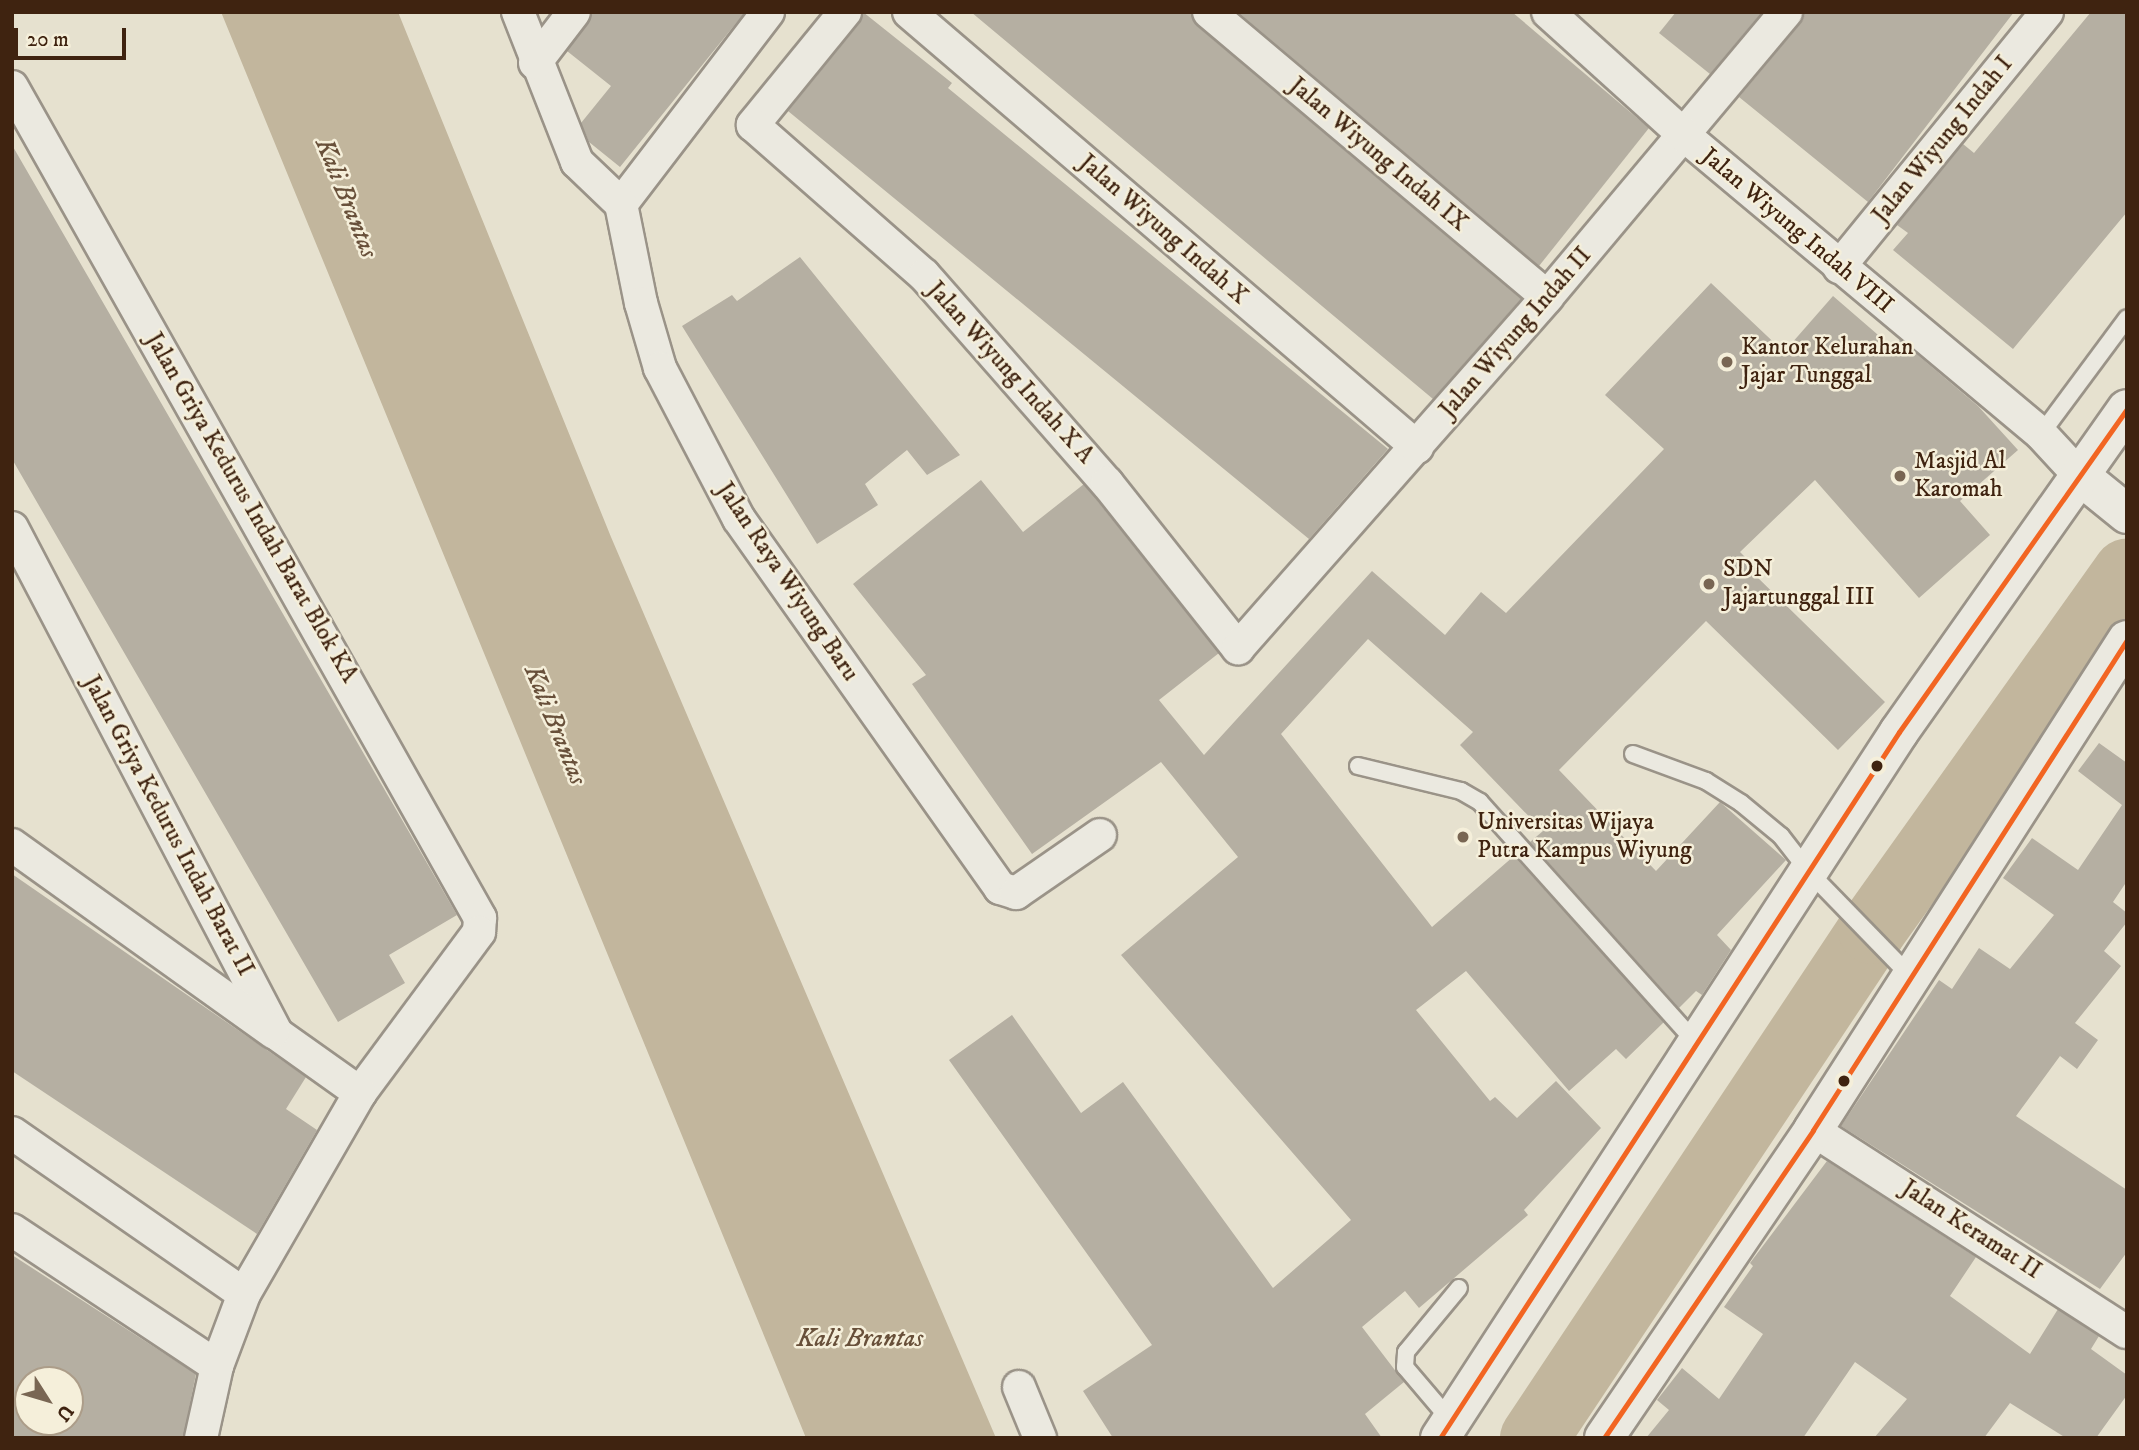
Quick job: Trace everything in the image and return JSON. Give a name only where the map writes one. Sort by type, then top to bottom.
[{"type":"main road","points":[[1445,1430],[1697,1044],[1818,881],[1899,732],[2083,478],[2127,409]]},
{"type":"main road","points":[[2083,478],[2127,514]]},
{"type":"main road","points":[[1604,1438],[1814,1130],[2127,640]]},
{"type":"street","points":[[518,12],[535,62],[577,162],[621,204],[710,84],[768,12]]},
{"type":"street","points":[[535,62],[574,12]]},
{"type":"street","name":"Jalan Wiyung Indah X A","points":[[845,12],[753,125],[924,275],[1107,483],[1238,648]]},
{"type":"street","name":"Jalan Wiyung Indah X","points":[[909,12],[1416,447]]},
{"type":"street","name":"Jalan Wiyung Indah IX","points":[[1209,12],[1548,297]]},
{"type":"street","name":"Jalan Wiyung Indah VIII","points":[[1548,12],[1685,136],[2041,434],[2083,478]]},
{"type":"street","name":"Jalan Wiyung Indah II","points":[[1238,648],[1548,297],[1786,12]]},
{"type":"street","name":"Jalan Wiyung Indah I","points":[[1839,267],[2047,12]]},
{"type":"street","name":"Jalan Griya Kedurus Indah Barat Blok KA","points":[[12,87],[478,911],[479,932],[360,1093]]},
{"type":"street","name":"Jalan Raya Wiyung Baru","points":[[621,204],[652,342],[685,422],[739,519],[1000,888],[1016,893],[1100,835]]},
{"type":"street","name":"Jalan Griya Kedurus Indah Barat II","points":[[12,528],[277,1034],[360,1093]]},
{"type":"street","points":[[12,845],[277,1034]]},
{"type":"street","points":[[201,1438],[217,1366],[244,1294],[360,1093]]},
{"type":"street","name":"Jalan Keramat II","points":[[1814,1130],[2127,1332]]},
{"type":"street","points":[[12,1133],[244,1294]]},
{"type":"street","points":[[12,1230],[217,1366]]},
{"type":"street","points":[[1019,1387],[1040,1438]]},
{"type":"lane","points":[[2041,434],[2127,318]]},
{"type":"lane","points":[[1633,754],[1706,782],[1741,803],[1781,836],[1818,881],[1910,976]]},
{"type":"lane","points":[[1358,766],[1461,791],[1480,802],[1697,1044]]},
{"type":"lane","points":[[1445,1430],[1411,1379],[1405,1360],[1406,1352],[1459,1288]]},
{"type":"water","name":"Kali Brantas","points":[[221,12],[398,12],[611,537],[996,1438],[806,1438]]},
{"type":"building","points":[[592,12],[745,12],[620,167],[589,142],[581,123],[611,86],[567,51]]},
{"type":"building","points":[[863,12],[952,83],[948,88],[1388,449],[1309,539],[788,111],[859,24]]},
{"type":"building","points":[[971,12],[1191,12],[1197,26],[1521,299],[1433,399]]},
{"type":"building","points":[[1238,12],[1512,12],[1649,128],[1539,266]]},
{"type":"building","points":[[1676,12],[1762,12],[1710,74],[1659,33]]},
{"type":"building","points":[[1804,12],[2014,12],[1868,202],[1739,97],[1800,24]]},
{"type":"building","points":[[2091,12],[2127,12],[2127,212],[2013,349],[1893,250],[1908,233],[1897,225],[1963,144],[1974,153]]},
{"type":"building","points":[[12,145],[457,915],[389,955],[405,983],[338,1022],[12,459]]},
{"type":"building","points":[[800,257],[960,455],[927,475],[907,450],[865,484],[878,505],[817,544],[682,326],[732,295],[737,301]]},
{"type":"building","points":[[1711,283],[1784,352],[1833,296],[1892,347],[1900,340],[1978,406],[2018,450],[1960,501],[1990,535],[1919,598],[1815,480],[1740,552],[1757,569],[1753,573],[1885,702],[1838,750],[1706,621],[1559,770],[1656,871],[1720,802],[1786,860],[1717,935],[1731,950],[1702,995],[1696,991],[1679,1008],[1530,842],[1543,831],[1460,745],[1473,732],[1368,639],[1281,734],[1432,927],[1514,856],[1664,1022],[1626,1059],[1616,1049],[1569,1091],[1466,971],[1416,1010],[1490,1101],[1495,1097],[1517,1118],[1556,1081],[1601,1128],[1524,1210],[1528,1215],[1419,1308],[1405,1291],[1362,1327],[1404,1382],[1365,1414],[1382,1438],[1113,1438],[1083,1391],[1152,1345],[949,1060],[1012,1015],[1081,1113],[1123,1082],[1273,1288],[1351,1220],[1121,955],[1238,857],[1161,762],[1032,854],[912,684],[926,675],[853,584],[981,480],[1023,532],[1084,484],[1219,653],[1159,700],[1204,755],[1372,571],[1445,635],[1481,592],[1506,613],[1664,449],[1605,395]]},
{"type":"building","points":[[2099,743],[2127,763],[2127,881],[2113,902],[2127,913],[2127,922],[2104,951],[2121,966],[2075,1023],[2098,1040],[2077,1069],[2060,1056],[2016,1116],[2127,1190],[2127,1252],[2100,1289],[1841,1126],[1939,980],[1952,989],[1979,948],[2010,969],[2054,915],[2003,878],[2032,838],[2078,870],[2122,805],[2078,771]]},
{"type":"building","points":[[12,874],[306,1077],[286,1109],[317,1130],[257,1234],[12,1071]]},
{"type":"building","points":[[1827,1161],[1976,1257],[1950,1296],[2030,1354],[2058,1309],[2099,1336],[2091,1349],[2127,1375],[2127,1395],[2096,1438],[2066,1438],[2010,1403],[1984,1438],[1874,1438],[1907,1399],[1855,1362],[1803,1438],[1646,1438],[1669,1410],[1657,1400],[1682,1368],[1719,1399],[1763,1334],[1724,1307],[1753,1266],[1750,1263]]},
{"type":"building","points":[[12,1255],[196,1374],[183,1438],[12,1438]]},
{"type":"waterway","points":[[1534,1438],[1872,930],[2127,573]]},
{"type":"transit line","points":[[1440,1438],[1899,732],[2127,409]]},
{"type":"transit line","points":[[1604,1438],[1813,1130],[2127,640]]},
{"type":"place","name":"Kantor Kelurahan Jajar Tunggal","points":[[1727,362]]},
{"type":"place","name":"Masjid Al Karomah","points":[[1900,476]]},
{"type":"place","name":"SDN Jajartunggal III","points":[[1709,584]]},
{"type":"place","name":"Universitas Wijaya Putra Kampus Wiyung","points":[[1463,837]]}]
